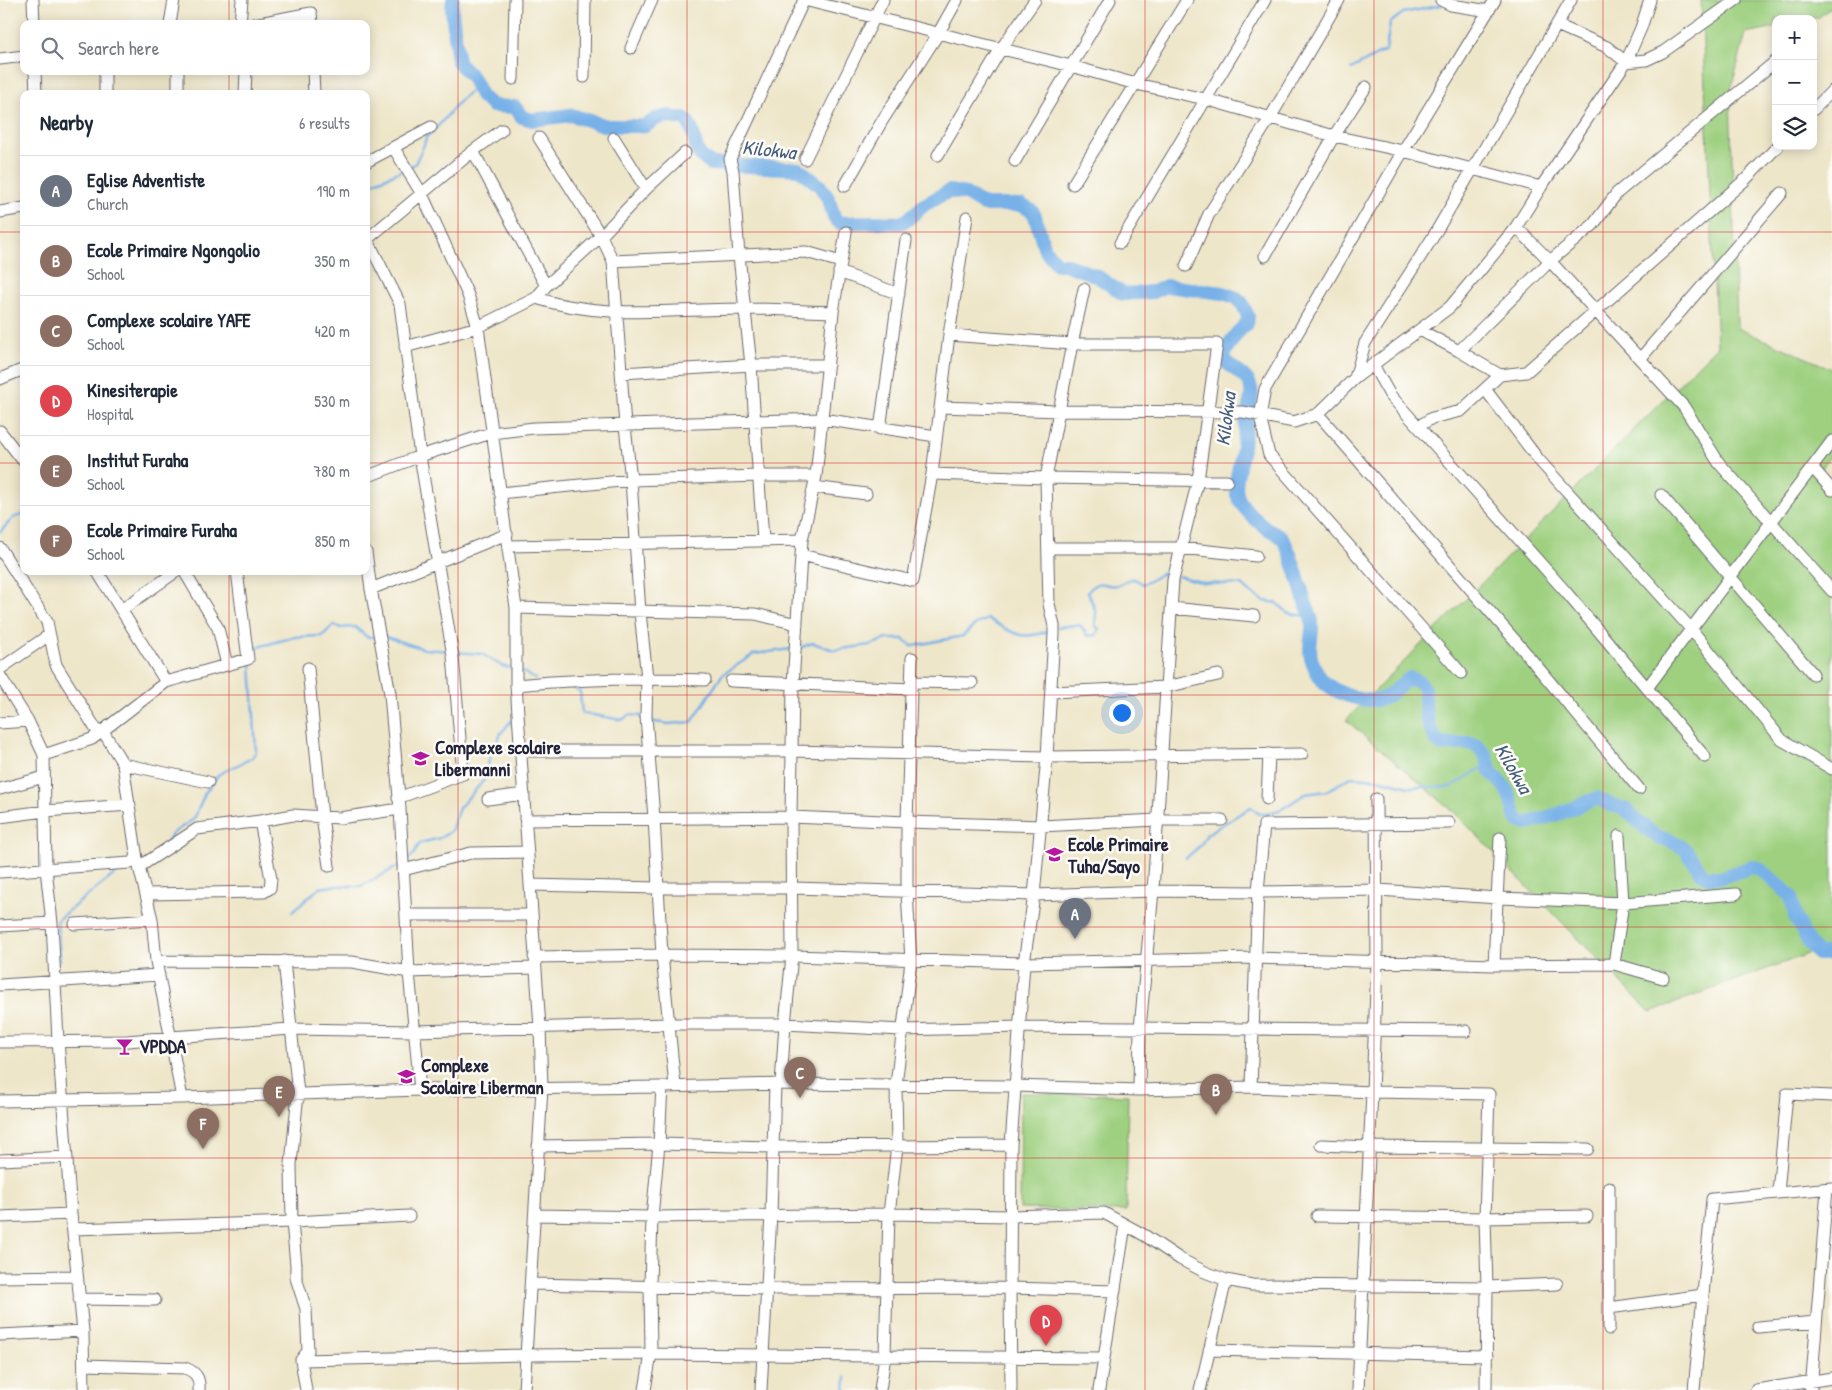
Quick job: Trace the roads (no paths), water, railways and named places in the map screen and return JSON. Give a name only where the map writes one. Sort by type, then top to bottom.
[{"type":"street","points":[[33,0],[34,20]]},
{"type":"street","points":[[171,20],[174,0]]},
{"type":"street","points":[[240,20],[242,0]]},
{"type":"street","points":[[513,79],[515,0]]},
{"type":"street","points":[[584,77],[585,0]]},
{"type":"street","points":[[631,48],[652,0]]},
{"type":"street","points":[[762,540],[751,366],[733,170],[730,159],[804,0],[1071,66],[1136,84],[1205,99],[1334,136],[1403,151],[1541,187]]},
{"type":"street","points":[[805,159],[883,0]]},
{"type":"street","points":[[845,186],[882,121],[938,34],[957,0]]},
{"type":"street","points":[[938,155],[1001,49],[1035,0]]},
{"type":"street","points":[[1015,161],[1110,0]]},
{"type":"street","points":[[1073,184],[1187,0]]},
{"type":"street","points":[[1120,243],[1265,0]]},
{"type":"street","points":[[1186,266],[1209,214],[1270,118],[1339,0]]},
{"type":"street","points":[[1355,378],[1365,343],[1428,245],[1571,0]]},
{"type":"street","points":[[940,407],[1059,411],[1208,412],[1252,415],[1294,422],[1318,414],[1355,378],[1450,307],[1516,227],[1626,62],[1641,28],[1650,0]]},
{"type":"street","points":[[1716,14],[1720,0]]},
{"type":"street","points":[[1557,25],[1607,48],[1626,62],[1646,60],[1663,52],[1736,0]]},
{"type":"street","points":[[1445,2],[1492,5],[1403,151],[1265,389],[1252,415],[1269,455],[1461,673]]},
{"type":"street","points":[[275,20],[311,13],[312,20]]},
{"type":"street","points":[[0,59],[20,56]]},
{"type":"street","points":[[1459,351],[1550,261],[1593,225],[1617,193],[1772,64]]},
{"type":"street","points":[[35,75],[36,90]]},
{"type":"street","points":[[105,75],[105,90]]},
{"type":"street","points":[[178,75],[178,90]]},
{"type":"street","points":[[245,90],[246,75]]},
{"type":"street","points":[[314,75],[314,90]]},
{"type":"street","points":[[1265,256],[1334,136],[1366,87]]},
{"type":"street","points":[[1817,106],[1832,91]]},
{"type":"street","points":[[370,160],[431,127]]},
{"type":"street","points":[[370,237],[473,150],[502,130]]},
{"type":"street","points":[[539,138],[601,236],[613,261],[622,373],[624,426],[631,480],[640,612],[647,678],[646,720],[662,955],[675,1086]]},
{"type":"street","points":[[614,138],[646,189]]},
{"type":"street","points":[[387,150],[394,150],[422,194],[468,295],[478,328],[516,608],[516,685],[540,1027],[542,1088],[524,1390]]},
{"type":"street","points":[[473,150],[546,286]]},
{"type":"street","points":[[1419,426],[1432,418],[1461,411],[1500,375],[1526,372],[1746,180],[1774,150]]},
{"type":"street","points":[[406,347],[478,328],[536,298],[546,286],[601,236],[646,189],[685,153]]},
{"type":"street","points":[[1640,359],[1782,193]]},
{"type":"street","points":[[0,212],[20,209]]},
{"type":"street","points":[[801,555],[913,580],[932,474],[949,335],[967,217]]},
{"type":"street","points":[[1516,227],[1550,261],[1684,407],[1719,463],[1832,591]]},
{"type":"street","points":[[761,1390],[771,1215],[772,1148],[792,956],[791,817],[793,684],[802,540],[815,482],[833,312],[846,232]]},
{"type":"street","points":[[880,429],[906,240]]},
{"type":"street","points":[[0,872],[138,863],[196,829],[293,815],[340,818],[399,804],[463,774],[453,652],[420,456],[400,304],[370,246]]},
{"type":"street","points":[[613,261],[806,252],[898,294]]},
{"type":"street","points":[[1011,1390],[1011,1145],[1024,963],[1034,895],[1047,757],[1054,630],[1048,604],[1046,478],[1084,289]]},
{"type":"street","points":[[536,298],[560,306],[617,313],[745,309],[833,312]]},
{"type":"street","points":[[1420,330],[1500,375]]},
{"type":"street","points":[[949,335],[1072,344],[1217,344],[1198,480],[1173,580],[1153,891],[1145,959],[1140,1028],[1139,1090]]},
{"type":"street","points":[[622,373],[751,366],[828,365]]},
{"type":"street","points":[[1373,365],[1390,395],[1565,591],[1705,758]]},
{"type":"street","points":[[0,378],[20,370]]},
{"type":"street","points":[[1485,389],[1538,459],[1691,629],[1782,740],[1832,768]]},
{"type":"street","points":[[1318,414],[1520,646],[1638,789]]},
{"type":"street","points":[[370,475],[420,456],[491,433],[534,428],[822,419],[936,436]]},
{"type":"street","points":[[0,431],[20,457]]},
{"type":"street","points":[[1647,688],[1832,441]]},
{"type":"street","points":[[1813,468],[1832,490]]},
{"type":"street","points":[[932,474],[1227,482]]},
{"type":"street","points":[[500,493],[631,480],[759,476],[815,482],[866,494]]},
{"type":"street","points":[[1661,495],[1813,674]]},
{"type":"street","points":[[371,589],[438,562],[508,540],[635,543],[802,540]]},
{"type":"street","points":[[0,548],[47,622],[56,665],[123,764],[138,863],[152,919],[156,960],[182,1098]]},
{"type":"street","points":[[1048,548],[1181,548],[1256,556]]},
{"type":"street","points":[[99,575],[166,682]]},
{"type":"street","points":[[121,610],[171,575]]},
{"type":"street","points":[[186,575],[218,628],[227,665]]},
{"type":"street","points":[[44,755],[92,739],[166,682],[248,659],[238,575]]},
{"type":"street","points":[[369,575],[390,694],[414,1032],[420,1090]]},
{"type":"street","points":[[516,608],[756,614],[797,624]]},
{"type":"street","points":[[1171,608],[1254,616]]},
{"type":"street","points":[[0,669],[49,636]]},
{"type":"street","points":[[880,1390],[884,1356],[889,1214],[897,1146],[896,1085],[911,961],[907,892],[912,658]]},
{"type":"street","points":[[308,668],[322,817],[329,866]]},
{"type":"street","points":[[1051,692],[1166,687],[1218,675]]},
{"type":"street","points":[[0,676],[28,720],[44,755],[46,869],[52,923],[58,1040],[72,1229],[83,1331],[84,1390]]},
{"type":"street","points":[[516,685],[647,678],[705,680]]},
{"type":"street","points":[[731,681],[911,686],[972,683]]},
{"type":"street","points":[[0,723],[28,720]]},
{"type":"street","points":[[521,751],[792,750],[1047,757],[1302,754]]},
{"type":"street","points":[[1267,799],[1269,754]]},
{"type":"street","points":[[123,764],[208,782]]},
{"type":"street","points":[[0,789],[44,777]]},
{"type":"street","points":[[488,799],[524,794]]},
{"type":"street","points":[[1358,1390],[1377,963],[1378,825],[1376,799]]},
{"type":"street","points":[[0,817],[45,811],[130,805]]},
{"type":"street","points":[[526,820],[791,817],[1041,826],[1158,820],[1222,820]]},
{"type":"street","points":[[147,894],[264,892],[270,888],[271,879],[260,821]]},
{"type":"street","points":[[1251,1087],[1258,892],[1264,825],[1449,823]]},
{"type":"street","points":[[1614,964],[1624,903],[1619,836]]},
{"type":"street","points":[[1494,965],[1500,838]]},
{"type":"street","points":[[403,870],[471,853],[527,852]]},
{"type":"street","points":[[530,885],[658,888],[792,888],[1034,895],[1153,891],[1378,890],[1498,898],[1624,903],[1736,894]]},
{"type":"street","points":[[407,915],[532,915]]},
{"type":"street","points":[[75,924],[152,919]]},
{"type":"street","points":[[0,926],[52,923]]},
{"type":"street","points":[[156,960],[352,962],[410,972],[535,962],[662,955],[792,956],[1024,963],[1255,958],[1494,965],[1614,964],[1662,978]]},
{"type":"street","points":[[284,961],[298,1093],[291,1164],[292,1222],[296,1278],[306,1309],[308,1351],[301,1360],[306,1390]]},
{"type":"street","points":[[0,985],[159,975]]},
{"type":"street","points":[[0,1042],[58,1040],[128,1041],[170,1036],[292,1029],[414,1032],[669,1024],[785,1024],[902,1030],[1140,1028],[1466,1031]]},
{"type":"street","points":[[0,1100],[182,1098],[420,1090],[778,1084],[1015,1086],[1139,1090],[1251,1087],[1489,1094],[1485,1218],[1487,1287],[1486,1390]]},
{"type":"street","points":[[645,1390],[651,1354],[652,1217],[662,1087]]},
{"type":"street","points":[[1778,1194],[1787,1094],[1832,1096]]},
{"type":"street","points":[[538,1146],[659,1144],[772,1148],[1011,1145]]},
{"type":"street","points":[[1321,1145],[1588,1148]]},
{"type":"street","points":[[0,1160],[67,1157]]},
{"type":"street","points":[[1609,1187],[1609,1329]]},
{"type":"street","points":[[1694,1390],[1712,1199],[1829,1189],[1816,1322],[1812,1386]]},
{"type":"street","points":[[535,1215],[652,1217],[889,1214],[1011,1216],[1104,1213],[1180,1259],[1226,1280],[1252,1285],[1487,1287],[1557,1284]]},
{"type":"street","points":[[0,1217],[71,1214]]},
{"type":"street","points":[[72,1229],[409,1216]]},
{"type":"street","points":[[1317,1216],[1367,1218],[1587,1216]]},
{"type":"street","points":[[1099,1390],[1125,1225]]},
{"type":"street","points":[[0,1277],[77,1276]]},
{"type":"street","points":[[1200,1390],[1226,1280]]},
{"type":"street","points":[[531,1284],[767,1289],[1010,1288],[1114,1291]]},
{"type":"street","points":[[1609,1308],[1703,1296]]},
{"type":"street","points":[[80,1299],[155,1300]]},
{"type":"street","points":[[1758,1327],[1816,1322]]},
{"type":"street","points":[[0,1335],[83,1331]]},
{"type":"street","points":[[1209,1350],[1487,1356]]},
{"type":"street","points":[[301,1360],[651,1354],[1104,1358]]},
{"type":"street","points":[[84,1365],[184,1368],[193,1371],[198,1377],[200,1390]]},
{"type":"street","points":[[1756,1390],[1812,1386],[1832,1378]]},
{"type":"waterway","name":"Kilokwa","points":[[453,0],[452,11],[458,62],[472,77],[482,97],[493,106],[515,107],[522,117],[532,120],[571,115],[607,126],[645,126],[656,119],[668,116],[684,118],[691,127],[698,152],[711,164],[799,169],[820,186],[828,198],[835,219],[840,223],[900,223],[907,220],[924,205],[949,191],[966,194],[984,205],[1021,205],[1032,211],[1045,250],[1057,264],[1065,264],[1097,276],[1123,294],[1153,292],[1166,286],[1223,293],[1237,298],[1242,303],[1248,316],[1247,323],[1237,333],[1222,356],[1228,364],[1248,381],[1252,392],[1237,478],[1237,494],[1241,504],[1249,513],[1266,528],[1276,533],[1287,547],[1312,620],[1311,656],[1316,670],[1324,682],[1347,695],[1364,700],[1372,700],[1386,697],[1410,678],[1417,681],[1424,687],[1425,707],[1429,726],[1436,739],[1441,745],[1471,743],[1478,746],[1487,757],[1490,771],[1505,787],[1519,821],[1526,824],[1561,813],[1597,798],[1627,810],[1660,839],[1667,839],[1686,850],[1702,874],[1708,877],[1723,877],[1751,867],[1758,868],[1764,872],[1791,896],[1795,917],[1809,943],[1818,954],[1832,954]]},
{"type":"waterway","points":[[1351,69],[1386,50],[1390,23],[1403,13],[1442,5]]},
{"type":"waterway","points":[[408,167],[415,164],[426,137],[433,132],[462,98],[476,88]]},
{"type":"waterway","points":[[370,184],[403,170]]},
{"type":"waterway","points":[[0,532],[13,518],[20,515]]},
{"type":"waterway","points":[[1058,627],[1081,626],[1088,636],[1096,635],[1099,629],[1095,626],[1096,612],[1088,592],[1092,587],[1099,584],[1113,586],[1130,579],[1135,579],[1143,584],[1159,575],[1171,574]]},
{"type":"waterway","points":[[1178,576],[1205,583],[1242,585],[1264,601],[1277,603],[1288,613],[1311,617]]},
{"type":"waterway","points":[[799,648],[813,643],[834,650],[870,645],[887,639],[903,639],[912,646],[963,636],[976,624],[988,619],[1018,634],[1041,634],[1051,630]]},
{"type":"waterway","points":[[251,649],[294,637],[322,636],[334,625],[341,628],[355,627],[367,637],[377,637]]},
{"type":"waterway","points":[[383,636],[424,649],[450,651]]},
{"type":"waterway","points":[[649,721],[668,724],[692,722],[722,675],[754,654],[791,649]]},
{"type":"waterway","points":[[455,652],[482,654],[502,666],[514,669]]},
{"type":"waterway","points":[[167,842],[173,833],[194,819],[205,793],[219,774],[252,758],[256,752],[251,662]]},
{"type":"waterway","points":[[521,671],[535,679]]},
{"type":"waterway","points":[[570,686],[580,692],[582,713],[622,720],[629,715],[640,716],[642,719]]},
{"type":"waterway","points":[[407,860],[413,855],[420,843],[440,838],[451,831],[459,808],[484,780],[492,749],[496,745],[501,733],[513,719]]},
{"type":"waterway","points":[[1186,858],[1201,845],[1207,834],[1251,807],[1259,814],[1266,814],[1282,809],[1305,794],[1327,791],[1351,777],[1378,779],[1409,787],[1451,787],[1488,764]]},
{"type":"waterway","points":[[292,912],[319,888],[361,886],[399,866]]},
{"type":"waterway","points":[[59,960],[58,919],[115,874],[127,868]]},
{"type":"waterway","points":[[845,1390],[846,1377]]},
{"type":"place","name":"Complexe scolaire Libermanni","points":[[421,758]]},
{"type":"place","name":"Ecole Primaire Tuha/Sayo","points":[[1054,855]]},
{"type":"place","name":"Eglise Adventiste","points":[[1075,939]]},
{"type":"place","name":"VPDDA","points":[[125,1046]]},
{"type":"place","name":"Complexe Scolaire Liberman","points":[[407,1076]]},
{"type":"place","name":"Complexe scolaire YAFE","points":[[800,1098]]},
{"type":"place","name":"Ecole Primaire Ngongolio","points":[[1216,1115]]},
{"type":"place","name":"Institut Furaha","points":[[279,1117]]},
{"type":"place","name":"Ecole Primaire Furaha","points":[[203,1149]]},
{"type":"place","name":"Kinesiterapie","points":[[1046,1346]]}]
